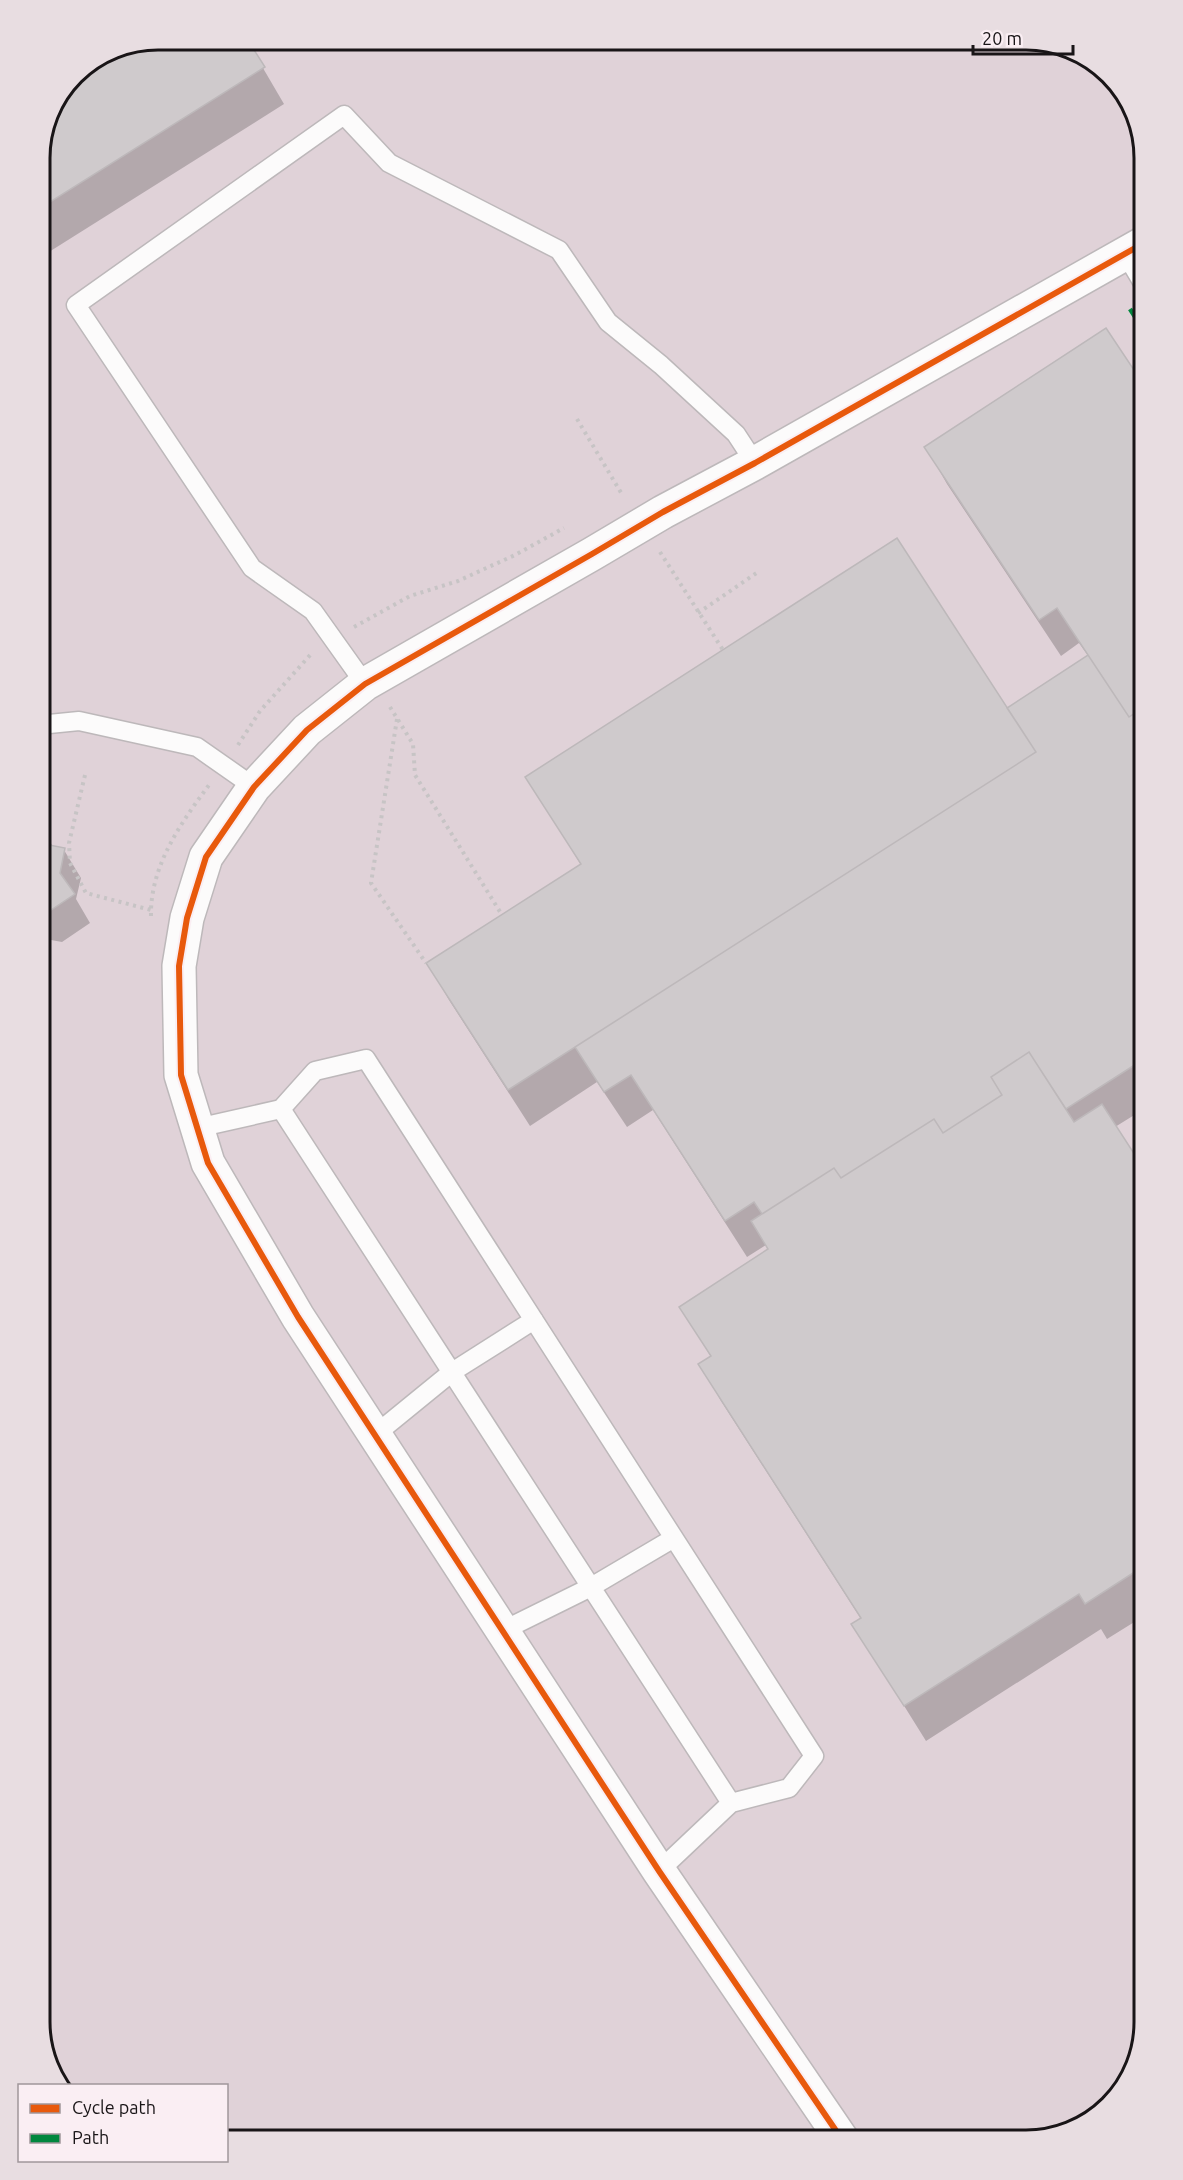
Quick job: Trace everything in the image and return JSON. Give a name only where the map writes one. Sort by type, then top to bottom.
[{"type":"street","points":[[836,2130],[659,1871],[298,1317],[208,1163],[181,1075],[179,966],[185,928],[206,857],[254,786],[307,730],[369,681],[663,512],[755,463],[1134,249]]},
{"type":"lane","points":[[369,681],[333,639],[313,611],[252,568],[76,305],[344,115],[389,164],[560,250],[608,322],[661,365],[736,434],[755,463]]},
{"type":"lane","points":[[50,724],[79,721],[197,747],[254,786]]},
{"type":"lane","points":[[197,1128],[281,1109],[315,1071],[366,1059],[814,1756],[789,1788],[731,1803],[659,1871]]},
{"type":"lane","points":[[281,1109],[731,1803]]},
{"type":"lane","points":[[376,1434],[452,1372],[534,1320]]},
{"type":"lane","points":[[504,1630],[591,1587],[674,1538]]},
{"type":"path","points":[[613,501],[633,490]]},
{"type":"path","points":[[151,922],[157,876],[173,837],[260,711],[310,655],[333,639],[410,596],[458,581],[515,555],[574,522]]},
{"type":"path","points":[[698,613],[758,572]]},
{"type":"path","points":[[369,681],[413,744],[415,775],[502,915]]},
{"type":"path","points":[[397,718],[371,883],[426,963]]},
{"type":"path","points":[[85,775],[69,843],[70,863],[86,893],[151,910]]},
{"type":"shaded area","points":[[144,50],[1032,50],[1060,55],[1091,72],[1111,92],[1125,116],[1130,130],[1134,158],[1134,2022],[1128,2057],[1107,2094],[1097,2104],[1067,2122],[1039,2130],[228,2130],[228,2084],[69,2084],[58,2064],[50,2036],[50,151],[58,116],[76,86],[104,64]]},
{"type":"building","points":[[144,50],[254,50],[265,67],[50,202],[50,151],[58,116],[76,86],[104,64]]},
{"type":"building","points":[[1106,328],[1134,370],[1134,714],[1129,717],[1057,608],[1039,620],[924,447]]},
{"type":"building","points":[[897,538],[1036,752],[508,1090],[426,963],[581,864],[525,777]]},
{"type":"building","points":[[1088,655],[1129,717],[1134,714],[1134,1065],[1066,1109],[1029,1052],[991,1077],[1002,1095],[943,1133],[934,1119],[841,1178],[834,1168],[762,1214],[754,1202],[725,1221],[631,1075],[604,1092],[575,1047],[1036,752],[1007,708]]},
{"type":"building","points":[[50,845],[65,848],[60,873],[75,894],[50,911]]},
{"type":"building","points":[[1029,1052],[1074,1122],[1102,1104],[1134,1154],[1134,1572],[1085,1604],[1079,1594],[904,1706],[851,1624],[861,1618],[698,1364],[711,1356],[679,1307],[768,1249],[751,1221],[834,1168],[841,1178],[934,1119],[943,1133],[1002,1095],[991,1077]]},
{"type":"marked path","points":[[1130,309],[1134,315]]},
{"type":"cycle path","points":[[836,2130],[659,1871],[298,1317],[208,1163],[181,1075],[179,966],[187,918],[206,857],[254,787],[307,730],[365,684],[663,512],[755,463],[1134,249]]}]
